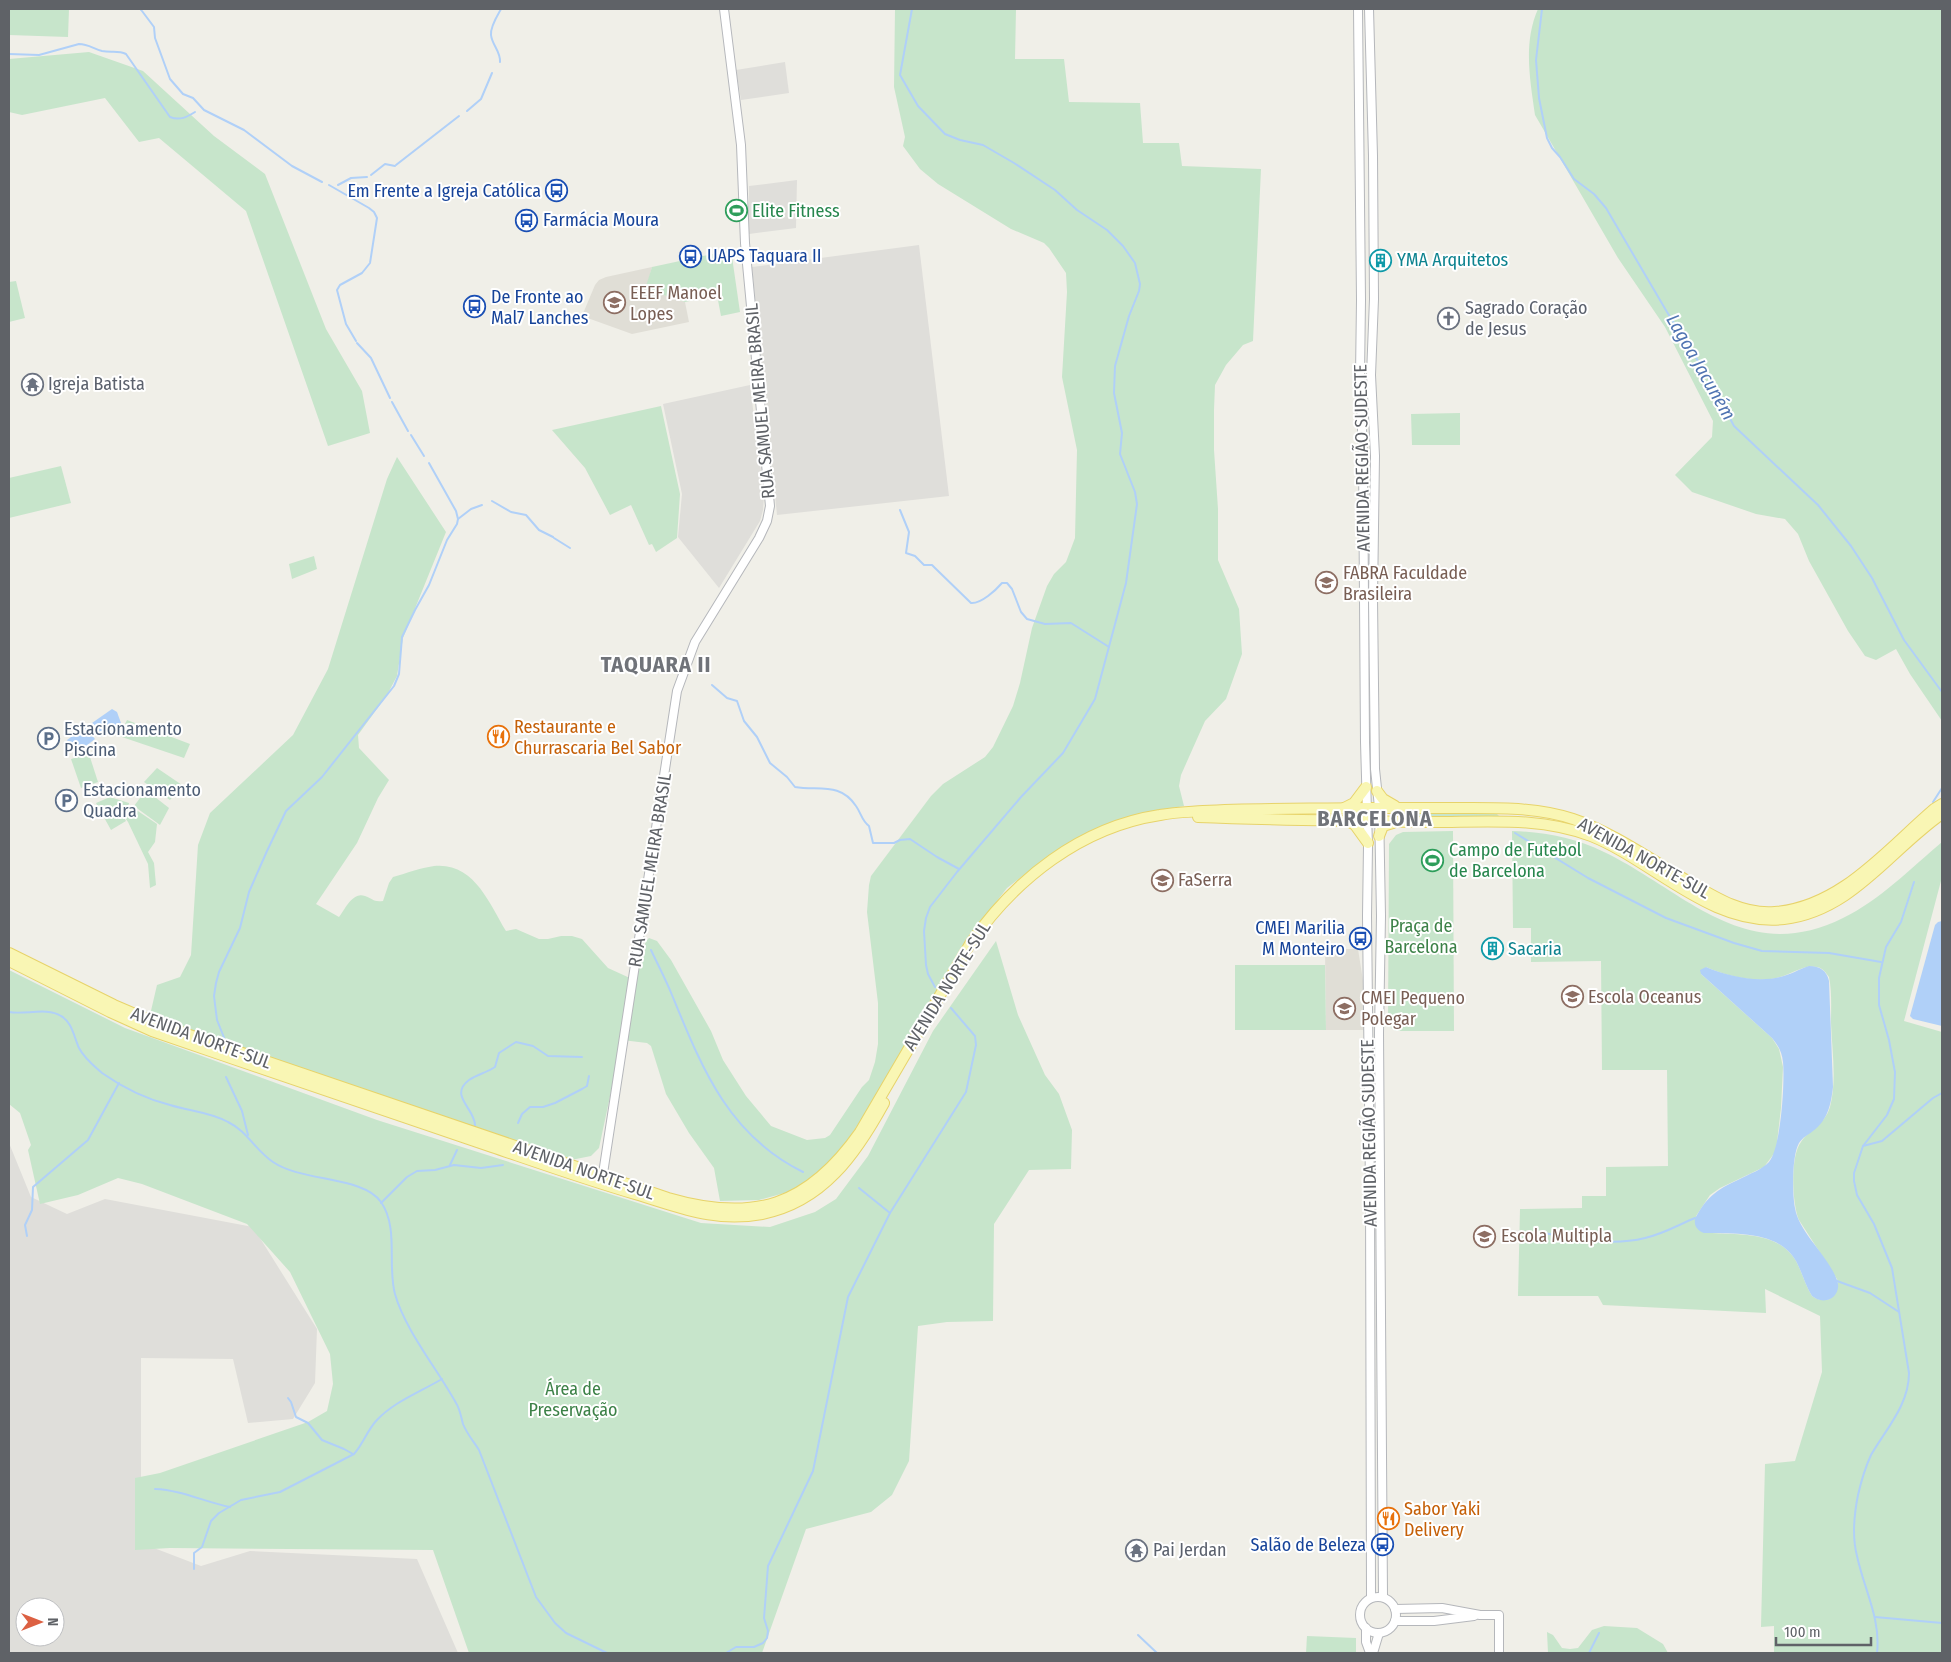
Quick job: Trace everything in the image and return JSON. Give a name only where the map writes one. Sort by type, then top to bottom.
[{"type":"main road","points":[[1344,808],[1354,803],[1366,787]]},
{"type":"main road","points":[[1376,791],[1383,799],[1399,807]]},
{"type":"main road","name":"AVENIDA NORTE-SUL","points":[[9,953],[114,1005],[163,1026],[592,1173],[602,1180],[682,1202],[717,1209],[763,1206],[793,1195],[816,1181],[846,1151],[860,1132],[977,935],[1016,888],[1053,859],[1088,838],[1139,820],[1160,815],[1230,808],[1504,808],[1538,811],[1571,818],[1630,846],[1723,901],[1754,911],[1774,912],[1807,906],[1834,893],[1942,804]]},
{"type":"main road","name":"AVENIDA NORTE-SUL","points":[[9,961],[152,1031],[602,1180],[681,1209],[708,1216],[751,1216],[796,1202],[816,1190],[833,1177],[861,1144],[969,956],[994,920],[1026,887],[1080,848],[1128,828],[1174,818],[1194,817],[1541,824],[1567,829],[1615,847],[1719,909],[1744,916],[1770,920],[1797,916],[1833,903],[1865,881],[1942,814]]},
{"type":"main road","points":[[1347,820],[1355,825],[1368,843]]},
{"type":"main road","points":[[1379,836],[1383,826],[1397,822]]},
{"type":"street","name":"RUA SAMUEL MEIRA BRASIL","points":[[602,1180],[678,691],[695,642],[758,538],[767,520],[770,506],[745,243],[740,145],[724,9]]},
{"type":"street","name":"AVENIDA REGIÃO SUDESTE","points":[[1358,9],[1360,54],[1360,375],[1363,456],[1366,787],[1368,821],[1366,916],[1370,1238],[1371,1597]]},
{"type":"street","name":"AVENIDA REGIÃO SUDESTE","points":[[1369,9],[1374,299],[1372,375],[1375,456],[1373,628],[1376,791],[1379,822],[1381,916],[1379,1033],[1383,1597]]},
{"type":"street","points":[[1360,54],[1371,54]]},
{"type":"street","points":[[1367,894],[1374,892],[1380,894]]},
{"type":"street","points":[[1366,916],[1381,916]]},
{"type":"street","name":"RUA SAMUEL MEIRA BRASIL","points":[[592,1173],[599,1167],[605,1156]]},
{"type":"street","points":[[1370,1238],[1377,1240],[1380,1246]]},
{"type":"street","points":[[1371,1597],[1383,1597],[1391,1601],[1396,1609],[1395,1621],[1390,1629],[1379,1633],[1373,1632],[1361,1623],[1360,1612],[1363,1603],[1371,1597]]},
{"type":"street","points":[[1396,1609],[1442,1608],[1480,1615]]},
{"type":"street","points":[[1395,1621],[1434,1621],[1480,1615],[1499,1615],[1499,1653]]},
{"type":"street","points":[[1366,1628],[1366,1642],[1371,1653]]},
{"type":"street","points":[[1371,1653],[1379,1633]]},
{"type":"shaded area","points":[[785,62],[789,93],[741,100],[736,70]]},
{"type":"shaded area","points":[[797,180],[796,228],[749,234],[749,186]]},
{"type":"shaded area","points":[[919,245],[949,496],[777,515],[752,267]]},
{"type":"shaded area","name":"EEEF Manoel Lopes","points":[[652,267],[646,289],[685,302],[689,322],[632,334],[582,316],[599,280]]},
{"type":"shaded area","points":[[750,385],[764,496],[763,510],[760,521],[719,588],[678,537],[682,494],[663,404]]},
{"type":"shaded area","name":"CMEI Pequeno Polegar","points":[[1325,949],[1358,949],[1364,987],[1365,1030],[1326,1030]]},
{"type":"shaded area","points":[[9,1143],[31,1197],[67,1214],[105,1199],[253,1227],[317,1329],[315,1383],[293,1419],[248,1423],[233,1359],[141,1358],[141,1543],[201,1566],[250,1551],[417,1559],[458,1653],[9,1653]]},
{"type":"green space","points":[[9,9],[69,9],[68,37],[9,35]]},
{"type":"green space","points":[[895,9],[1016,9],[1015,59],[1064,59],[1069,102],[1140,103],[1143,143],[1179,143],[1182,166],[1261,169],[1253,341],[1243,345],[1226,365],[1215,385],[1214,410],[1218,560],[1239,609],[1242,654],[1226,699],[1205,721],[1181,775],[1179,786],[1184,806],[1136,815],[1092,833],[1051,854],[1007,888],[960,949],[879,1092],[842,1149],[810,1180],[788,1192],[759,1200],[720,1201],[714,1168],[689,1133],[666,1094],[651,1046],[647,1043],[622,1040],[599,1148],[591,1156],[571,1160],[176,1027],[150,1015],[157,985],[180,977],[191,955],[198,845],[210,813],[293,735],[328,669],[387,479],[397,457],[446,532],[403,638],[397,676],[387,695],[358,735],[359,748],[389,780],[378,798],[357,843],[316,904],[339,917],[353,898],[357,896],[361,895],[375,901],[383,901],[393,877],[434,866],[448,866],[470,877],[479,886],[506,931],[516,929],[539,939],[572,936],[582,939],[608,968],[632,979],[646,941],[649,938],[657,941],[671,960],[711,1031],[723,1060],[746,1096],[771,1126],[807,1140],[825,1138],[830,1135],[862,1087],[869,1080],[878,1044],[878,1003],[867,912],[871,876],[931,796],[943,784],[985,757],[993,747],[1013,706],[1032,628],[1047,586],[1054,574],[1066,562],[1075,538],[1077,450],[1062,377],[1067,292],[1066,273],[1044,243],[1011,229],[938,184],[920,169],[903,146],[905,137],[894,87]]},
{"type":"green space","points":[[1538,9],[1942,9],[1942,721],[1910,674],[1896,649],[1876,660],[1865,656],[1848,631],[1809,561],[1798,534],[1785,519],[1756,514],[1692,492],[1675,475],[1712,437],[1713,421],[1665,327],[1618,258],[1535,115],[1529,48],[1533,22]]},
{"type":"green space","points":[[89,52],[143,71],[214,136],[265,174],[326,329],[362,391],[370,433],[328,446],[246,211],[159,138],[139,142],[105,98],[22,115],[9,112],[9,59]]},
{"type":"green space","points":[[731,250],[740,312],[721,316],[717,295],[685,302],[645,289],[652,267]]},
{"type":"green space","points":[[16,281],[25,318],[9,322],[9,282]]},
{"type":"green space","points":[[661,406],[680,494],[677,538],[656,552],[652,544],[649,545],[631,505],[610,515],[585,468],[552,430]]},
{"type":"green space","points":[[1460,413],[1460,445],[1412,445],[1411,414]]},
{"type":"green space","points":[[61,466],[71,503],[9,518],[9,478]]},
{"type":"green space","points":[[314,556],[317,569],[292,579],[289,564]]},
{"type":"green space","points":[[127,720],[190,744],[184,758],[119,736]]},
{"type":"green space","points":[[89,754],[98,782],[81,788],[71,759]]},
{"type":"green space","points":[[157,768],[182,785],[170,800],[144,782]]},
{"type":"green space","points":[[146,790],[169,808],[160,825],[134,806]]},
{"type":"green space","points":[[110,797],[129,803],[129,805],[157,824],[155,842],[148,852],[154,863],[156,885],[150,888],[148,864],[128,822],[119,809],[126,821],[111,830],[96,803]]},
{"type":"green space","points":[[1403,814],[1497,814],[1499,816],[1498,818],[1403,818]]},
{"type":"green space","name":"Praça de Barcelona","points":[[1453,831],[1454,1031],[1396,1031],[1388,1023],[1389,844],[1396,835],[1403,832]]},
{"type":"green space","points":[[1512,831],[1559,837],[1593,847],[1634,868],[1689,903],[1717,918],[1746,929],[1776,934],[1808,931],[1857,911],[1895,883],[1942,842],[1942,877],[1904,1021],[1942,1032],[1942,1653],[1774,1653],[1774,1626],[1761,1627],[1765,1464],[1795,1461],[1822,1372],[1820,1316],[1765,1289],[1766,1313],[1603,1305],[1598,1296],[1518,1296],[1520,1209],[1582,1208],[1582,1196],[1606,1196],[1606,1167],[1668,1166],[1667,1070],[1602,1070],[1601,961],[1531,962],[1531,928],[1513,928]],"holes":[[[1812,966],[1821,968],[1829,977],[1833,1065],[1832,1097],[1830,1107],[1824,1119],[1805,1137],[1797,1149],[1793,1180],[1799,1220],[1837,1279],[1838,1283],[1830,1299],[1820,1300],[1812,1296],[1796,1261],[1780,1245],[1759,1237],[1712,1233],[1696,1216],[1710,1195],[1720,1188],[1764,1167],[1776,1151],[1781,1108],[1783,1067],[1779,1049],[1772,1038],[1701,974],[1706,967],[1742,978],[1762,980],[1780,977]]]},
{"type":"green space","name":"Área de Preservação","points":[[996,941],[1018,1015],[1045,1075],[1059,1094],[1072,1130],[1071,1169],[1029,1170],[994,1224],[993,1321],[947,1322],[918,1326],[909,1461],[892,1495],[871,1512],[806,1529],[762,1653],[469,1653],[433,1550],[170,1548],[135,1550],[135,1478],[160,1473],[308,1422],[327,1411],[333,1384],[330,1354],[290,1272],[247,1224],[142,1184],[118,1178],[78,1195],[40,1204],[28,1150],[31,1145],[20,1113],[9,1104],[9,970],[125,1028],[377,1120],[701,1223],[770,1227],[815,1212],[836,1199],[868,1156],[933,1031]]},
{"type":"green space","points":[[1235,965],[1325,965],[1326,1030],[1235,1030]]},
{"type":"green space","points":[[1604,1626],[1637,1628],[1663,1644],[1668,1653],[1548,1653],[1547,1632],[1553,1635],[1562,1648],[1570,1649],[1578,1648],[1592,1630]]},
{"type":"green space","points":[[1307,1636],[1356,1638],[1356,1653],[1306,1653]]},
{"type":"water","points":[[112,709],[117,712],[121,723],[101,737],[92,723]]},
{"type":"water","points":[[85,727],[95,739],[77,753],[67,740]]},
{"type":"water","points":[[1942,921],[1942,1026],[1913,1019],[1910,1016],[1935,925]]},
{"type":"water","points":[[1809,966],[1822,970],[1827,974],[1829,981],[1833,1087],[1830,1105],[1822,1122],[1799,1143],[1795,1156],[1793,1193],[1795,1208],[1802,1226],[1833,1271],[1838,1283],[1834,1296],[1825,1300],[1812,1296],[1796,1261],[1788,1251],[1778,1244],[1767,1239],[1742,1234],[1704,1233],[1697,1228],[1695,1223],[1697,1215],[1712,1195],[1769,1162],[1777,1143],[1783,1084],[1781,1052],[1776,1043],[1701,974],[1700,970],[1706,967],[1733,976],[1771,979]]},
{"type":"waterway","points":[[500,62],[491,32],[501,9]]},
{"type":"waterway","points":[[912,9],[900,75],[918,106],[945,134],[960,140],[983,145],[1014,163],[1055,190],[1077,210],[1107,230],[1123,246],[1135,263],[1140,284],[1115,366],[1114,393],[1122,433],[1120,454],[1135,492],[1137,504],[1126,583],[1095,699],[1063,753],[1021,797],[957,872],[930,907],[924,931],[926,965],[928,974],[935,987]]},
{"type":"waterway","name":"Lagoa Jacuném","points":[[1542,9],[1536,60],[1539,98],[1547,138],[1552,148],[1574,179],[1594,194],[1606,208],[1667,312],[1707,375],[1734,426],[1818,505],[1851,546],[1872,578],[1904,640],[1942,692]]},
{"type":"waterway","points":[[142,11],[154,27],[155,38],[170,79],[183,94],[193,98],[204,110],[244,130],[292,166],[322,182]]},
{"type":"waterway","points":[[9,54],[39,55],[79,44],[102,51],[123,53],[126,54],[170,117],[186,117],[195,112]]},
{"type":"waterway","points":[[467,111],[481,99],[492,73]]},
{"type":"waterway","points":[[396,165],[459,116]]},
{"type":"waterway","points":[[371,175],[385,164],[395,166]]},
{"type":"waterway","points":[[338,185],[351,178],[367,177]]},
{"type":"waterway","points":[[329,185],[369,208],[377,218],[370,263],[362,273],[340,285],[337,290],[346,324],[356,341]]},
{"type":"waterway","points":[[357,343],[371,358],[390,398]]},
{"type":"waterway","points":[[392,402],[408,431]]},
{"type":"waterway","points":[[411,435],[424,456]]},
{"type":"waterway","points":[[225,1040],[217,1020],[214,996],[216,983],[219,972],[240,928],[249,892],[267,851],[286,811],[322,777],[394,686],[399,674],[402,637],[429,585],[447,540],[457,524],[456,511],[429,463]]},
{"type":"waterway","points":[[492,501],[511,512],[526,515],[539,530],[553,537]]},
{"type":"waterway","points":[[458,519],[471,509],[482,505]]},
{"type":"waterway","points":[[900,510],[909,532],[906,553],[915,556],[924,565],[932,565],[971,603],[984,599],[1002,583],[1007,583],[1012,589],[1021,612],[1027,619],[1045,624],[1071,623],[1109,647]]},
{"type":"waterway","points":[[554,538],[570,548]]},
{"type":"waterway","points":[[712,685],[727,698],[737,701],[744,721],[757,737],[770,763],[787,777],[795,787],[829,789],[843,793],[850,798],[869,826],[873,843],[894,843],[910,839],[959,869]]},
{"type":"waterway","name":"Lagoa Jacuném","points":[[1933,802],[1942,788]]},
{"type":"waterway","points":[[1515,833],[1588,878],[1666,918],[1734,943],[1762,951],[1829,953],[1881,962]]},
{"type":"waterway","name":"Lagoa Jacuném","points":[[1877,1653],[1877,1628],[1855,1549],[1855,1510],[1863,1475],[1871,1455],[1901,1406],[1908,1385],[1909,1373],[1892,1268],[1874,1224],[1857,1195],[1854,1173],[1863,1146],[1887,1115],[1894,1099],[1895,1072],[1889,1040],[1879,1005],[1879,978],[1886,947],[1901,922],[1914,882]]},
{"type":"waterway","points":[[651,950],[695,1048],[721,1097],[755,1139],[777,1157],[803,1172]]},
{"type":"waterway","points":[[726,1653],[736,1647],[754,1647],[763,1643],[767,1638],[768,1631],[764,1618],[768,1566],[813,1471],[848,1297],[890,1213],[966,1092],[976,1045],[975,1036],[951,1008]]},
{"type":"waterway","points":[[9,1012],[49,1012],[61,1016],[68,1022],[79,1048],[86,1058],[102,1073],[118,1083],[152,1099],[221,1119],[241,1130],[273,1162],[300,1173],[347,1183],[361,1188],[381,1202],[390,1223],[393,1283],[400,1308],[414,1336],[449,1390],[457,1405],[463,1424],[479,1450],[536,1597],[555,1623],[566,1633],[607,1653]]},
{"type":"waterway","points":[[475,1126],[472,1114],[462,1097],[463,1086],[472,1078],[495,1067],[499,1053],[516,1042],[533,1046],[548,1056],[582,1057]]},
{"type":"waterway","points":[[518,1123],[522,1114],[530,1107],[543,1107],[555,1103],[587,1086],[589,1076]]},
{"type":"waterway","points":[[226,1077],[242,1111],[248,1135]]},
{"type":"waterway","points":[[27,1236],[25,1225],[32,1210],[33,1187],[88,1140],[119,1083]]},
{"type":"waterway","points":[[1863,1146],[1882,1141],[1933,1098],[1942,1093]]},
{"type":"waterway","points":[[450,1165],[457,1150]]},
{"type":"waterway","points":[[381,1203],[407,1177],[417,1171],[435,1170],[454,1165],[481,1168],[503,1165]]},
{"type":"waterway","points":[[859,1188],[890,1213]]},
{"type":"waterway","points":[[1538,1232],[1591,1241],[1632,1241],[1658,1234],[1695,1218]]},
{"type":"waterway","points":[[1837,1281],[1870,1293],[1899,1312]]},
{"type":"waterway","points":[[194,1569],[194,1553],[202,1547],[211,1521],[219,1513],[241,1500],[280,1492],[354,1454],[373,1425],[390,1408],[442,1379]]},
{"type":"waterway","points":[[288,1398],[296,1417],[308,1423],[322,1440],[353,1454]]},
{"type":"waterway","points":[[155,1489],[184,1494],[230,1507]]},
{"type":"waterway","points":[[1875,1617],[1942,1623]]},
{"type":"waterway","points":[[1589,1653],[1599,1633]]},
{"type":"waterway","points":[[1138,1635],[1157,1653]]},
{"type":"place","name":"Em Frente a Igreja Católica","points":[[557,191]]},
{"type":"place","name":"Elite Fitness","points":[[736,211]]},
{"type":"place","name":"Farmácia Moura","points":[[527,220]]},
{"type":"place","name":"UAPS Taquara II","points":[[691,256]]},
{"type":"place","name":"YMA Arquitetos","points":[[1381,260]]},
{"type":"place","name":"EEEF Manoel Lopes","points":[[614,303]]},
{"type":"place","name":"De Fronte ao Mal7 Lanches","points":[[475,307]]},
{"type":"place","name":"Sagrado Coração de Jesus","points":[[1449,318]]},
{"type":"place","name":"Igreja Batista","points":[[32,384]]},
{"type":"place","name":"FABRA Faculdade Brasileira","points":[[1327,583]]},
{"type":"place","name":"Restaurante e Churrascaria Bel Sabor","points":[[498,737]]},
{"type":"place","name":"Estacionamento Piscina","points":[[48,739]]},
{"type":"place","name":"Estacionamento Quadra","points":[[67,800]]},
{"type":"place","name":"Campo de Futebol de Barcelona","points":[[1433,860]]},
{"type":"place","name":"FaSerra","points":[[1162,880]]},
{"type":"place","name":"CMEI Marilia M Monteiro","points":[[1361,938]]},
{"type":"place","name":"Sacaria","points":[[1492,949]]},
{"type":"place","name":"Escola Oceanus","points":[[1572,997]]},
{"type":"place","name":"CMEI Pequeno Polegar","points":[[1345,1008]]},
{"type":"place","name":"Escola Multipla","points":[[1485,1236]]},
{"type":"place","name":"Sabor Yaki Delivery","points":[[1388,1519]]},
{"type":"place","name":"Salão de Beleza","points":[[1382,1545]]},
{"type":"place","name":"Pai Jerdan","points":[[1137,1550]]},
{"type":"district","name":"TAQUARA II","points":[[656,664]]},
{"type":"district","name":"BARCELONA","points":[[1375,818]]}]
